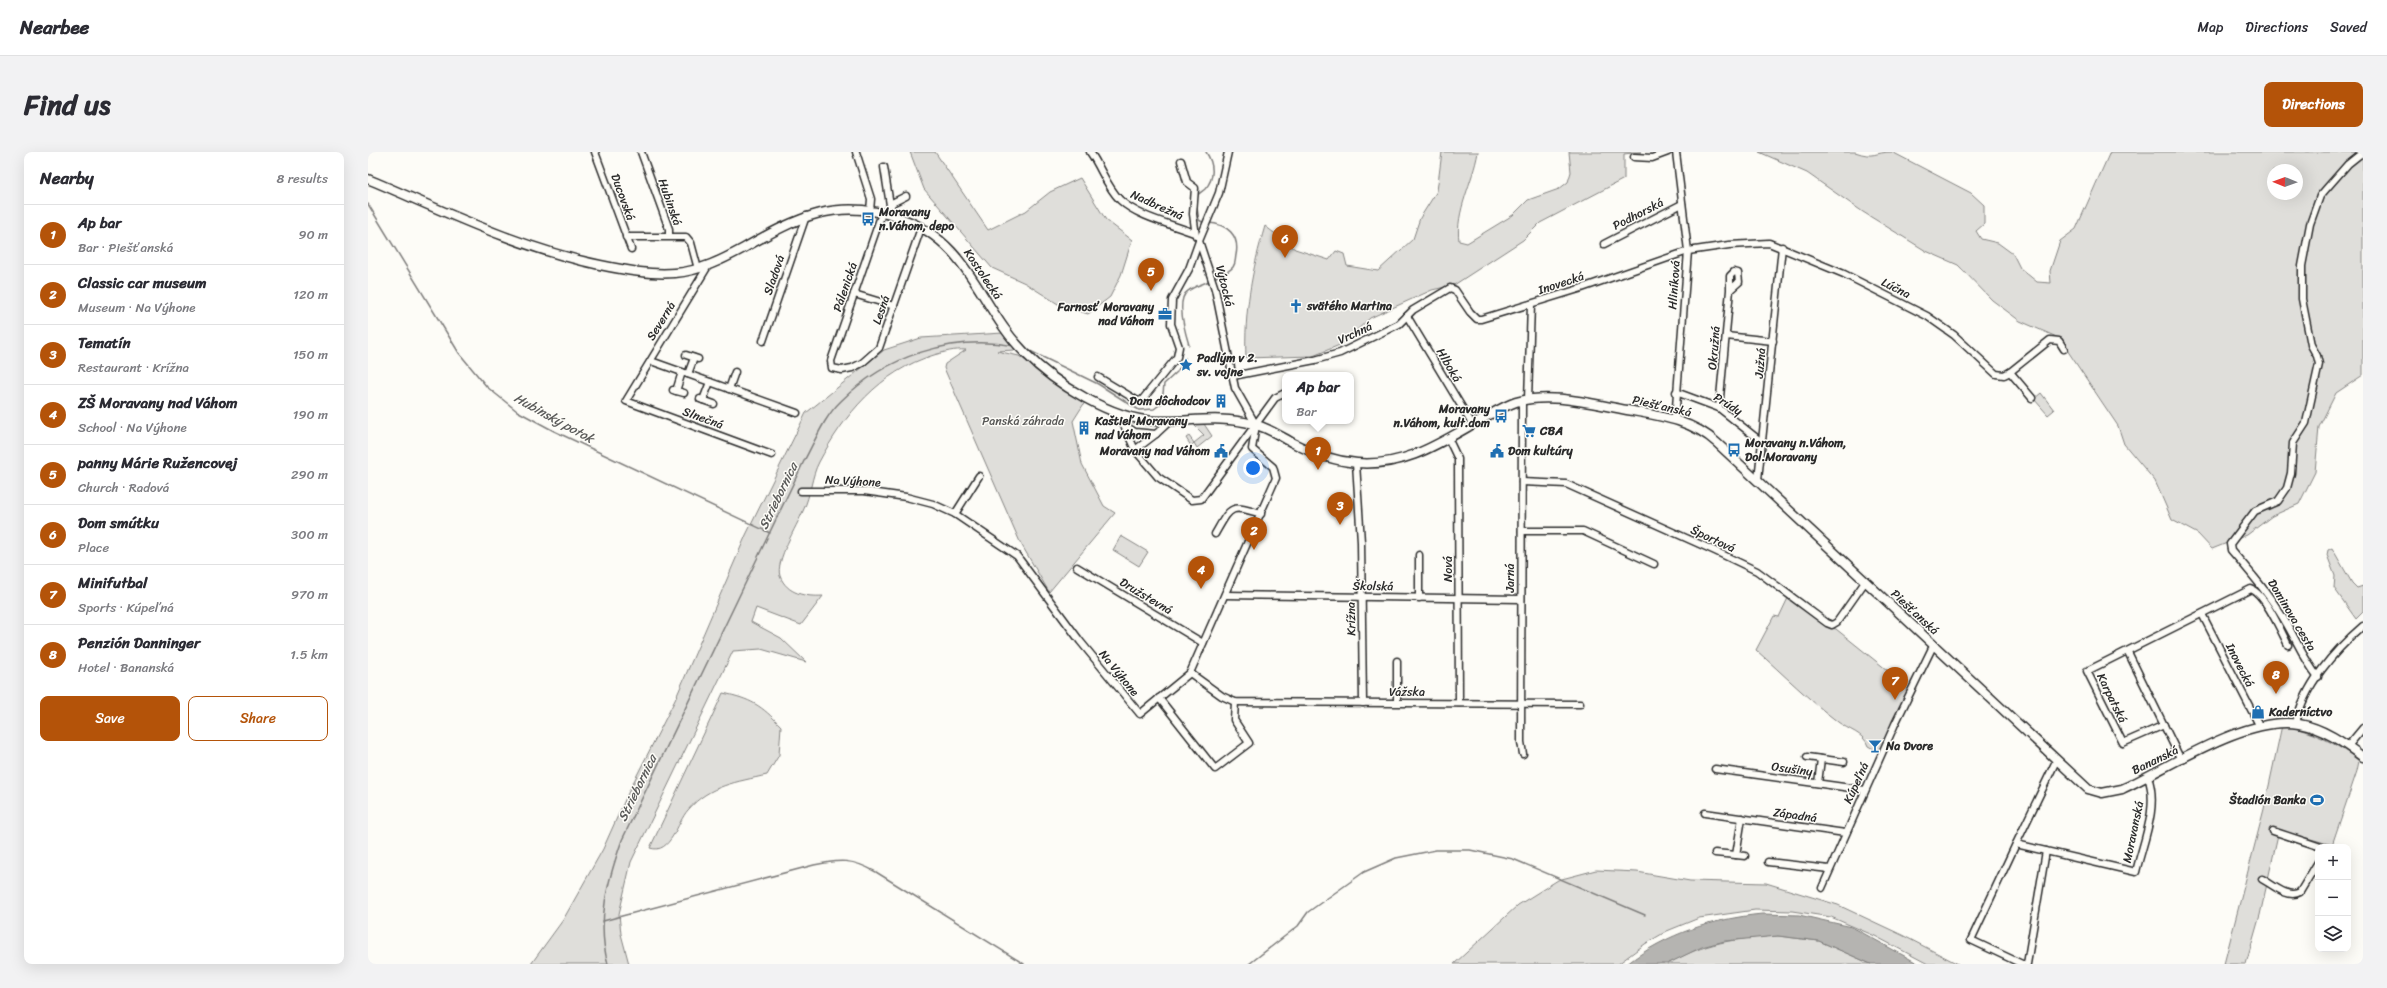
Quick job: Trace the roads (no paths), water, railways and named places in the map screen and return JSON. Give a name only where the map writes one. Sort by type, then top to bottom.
[{"type":"main road","points":[[368,179],[504,237],[554,254],[643,272],[687,272],[708,266],[786,224],[806,216]]},
{"type":"main road","name":"Kostolecká","points":[[806,216],[839,209],[870,211],[885,214],[921,228],[960,258],[1015,342],[1022,350],[1054,377],[1110,412]]},
{"type":"main road","name":"Piešťanská","points":[[1256,424],[1321,456],[1356,463],[1381,464],[1401,460],[1448,438],[1508,405],[1525,400],[1562,399],[1675,420],[1698,428],[1758,480],[1982,691]]},
{"type":"main road","points":[[1110,412],[1134,419],[1170,421],[1212,418],[1256,424]]},
{"type":"main road","name":"Bananská","points":[[1982,691],[2082,784],[2096,792],[2116,791],[2259,725],[2269,723],[2296,724],[2321,731],[2348,746],[2363,757]]},
{"type":"street","name":"Ducovská","points":[[596,152],[631,249]]},
{"type":"street","name":"Hubinská","points":[[641,152],[669,229],[669,236]]},
{"type":"street","points":[[856,152],[871,199],[870,211]]},
{"type":"street","name":"Nadbrežná","points":[[1090,152],[1120,200],[1140,212],[1194,233]]},
{"type":"street","points":[[1098,378],[1138,401],[1142,400],[1177,357],[1179,348],[1171,324],[1172,300],[1189,269],[1220,189],[1228,152]]},
{"type":"street","points":[[1634,157],[1652,158],[1668,152]]},
{"type":"street","name":"Hliníková","points":[[1675,420],[1688,251],[1676,152]]},
{"type":"street","name":"Dominova cesta","points":[[2363,152],[2348,164],[2320,196],[2310,224],[2302,266],[2302,299],[2311,345],[2317,356],[2319,364],[2306,423],[2291,448],[2290,481],[2283,496],[2278,501],[2255,511],[2230,544],[2231,550],[2261,584],[2281,614],[2301,653],[2318,677],[2349,636],[2363,626]]},
{"type":"street","points":[[1181,161],[1187,182],[1195,188],[1194,233]]},
{"type":"street","points":[[884,167],[890,205],[906,196]]},
{"type":"street","name":"Podhorská","points":[[1604,244],[1682,204]]},
{"type":"street","name":"Pálenická","points":[[832,368],[831,361],[854,294],[885,214],[890,205]]},
{"type":"street","name":"Sladová","points":[[763,341],[806,216]]},
{"type":"street","name":"Lesná","points":[[832,368],[842,370],[852,368],[879,348],[921,228]]},
{"type":"street","name":"Výtocká","points":[[1194,233],[1199,241],[1214,283],[1237,393],[1256,424]]},
{"type":"street","name":"Hubinská","points":[[626,237],[684,236],[689,239],[698,269]]},
{"type":"street","name":"Lúčna","points":[[1688,251],[1756,243],[1769,243],[1782,246],[1844,274],[1927,316],[1954,335],[1994,372],[2004,375],[2010,372]]},
{"type":"street","name":"Južná","points":[[1758,480],[1782,246]]},
{"type":"street","name":"Inovecká","points":[[1525,400],[1531,304],[1688,251]]},
{"type":"street","name":"Severná","points":[[626,401],[708,266]]},
{"type":"street","name":"Vrchná","points":[[1233,376],[1331,356],[1399,324],[1417,307],[1450,288],[1455,290],[1470,312],[1478,319],[1531,304]]},
{"type":"street","name":"Okružná","points":[[1719,408],[1730,290]]},
{"type":"street","points":[[854,294],[894,306]]},
{"type":"street","name":"Hlboká","points":[[1408,316],[1472,424]]},
{"type":"street","points":[[1726,336],[1773,341]]},
{"type":"street","points":[[2032,398],[2010,372],[2050,340],[2059,341],[2064,349]]},
{"type":"street","points":[[684,393],[674,390],[696,358],[686,355]]},
{"type":"street","points":[[651,360],[797,413]]},
{"type":"street","points":[[728,370],[737,373],[730,389]]},
{"type":"street","points":[[710,382],[702,399],[714,404]]},
{"type":"street","name":"Prúdy","points":[[1676,392],[1719,408],[1763,443]]},
{"type":"street","points":[[1124,425],[1135,450],[1158,477],[1192,500],[1201,499],[1275,398],[1282,394]]},
{"type":"street","name":"Jarná","points":[[1523,754],[1521,742],[1521,599],[1522,482],[1525,400]]},
{"type":"street","name":"Slnečná","points":[[626,401],[772,455]]},
{"type":"street","points":[[1110,412],[1124,425],[1135,432],[1156,434]]},
{"type":"street","points":[[1135,450],[1170,421]]},
{"type":"street","name":"Na Výhone","points":[[802,490],[864,491],[899,496],[933,504],[955,514],[1017,556],[1080,641],[1140,714],[1190,673],[1272,492],[1276,474],[1270,464],[1252,449],[1256,424]]},
{"type":"street","name":"Nová","points":[[1448,438],[1458,459],[1459,703]]},
{"type":"street","name":"Krížna","points":[[1356,463],[1361,542],[1362,703]]},
{"type":"street","points":[[955,514],[979,476]]},
{"type":"street","name":"Športová","points":[[1522,482],[1566,484],[1729,558],[1757,571],[1827,623],[1832,624],[1837,622],[1865,582]]},
{"type":"street","points":[[1215,534],[1228,511],[1233,508],[1244,509],[1261,514]]},
{"type":"street","points":[[1522,531],[1583,531],[1654,564]]},
{"type":"street","points":[[1419,555],[1419,598]]},
{"type":"street","name":"Družstevná","points":[[1077,567],[1203,643]]},
{"type":"street","points":[[2182,760],[2128,652],[2251,589],[2257,591],[2288,645]]},
{"type":"street","name":"Školská","points":[[1225,595],[1521,599]]},
{"type":"street","name":"Inovecká","points":[[2202,614],[2259,725]]},
{"type":"street","name":"Kúpeľná","points":[[1822,888],[1845,833],[1933,646]]},
{"type":"street","name":"Karpatská","points":[[2128,652],[2087,671],[2121,741],[2127,743],[2164,725]]},
{"type":"street","points":[[1397,661],[1397,702]]},
{"type":"street","name":"Vážska","points":[[1190,673],[1222,696],[1235,702],[1580,704]]},
{"type":"street","points":[[2296,724],[2302,704],[2318,677]]},
{"type":"street","points":[[1159,698],[1215,769],[1249,743],[1234,720],[1235,702]]},
{"type":"street","points":[[2348,746],[2363,728]]},
{"type":"street","name":"Osušiny","points":[[1806,757],[1844,762]]},
{"type":"street","points":[[1818,783],[1821,759]]},
{"type":"street","points":[[2022,964],[1971,940],[2056,760]]},
{"type":"street","name":"Osušiny","points":[[1716,769],[1865,790]]},
{"type":"street","name":"Moravanská","points":[[2016,844],[2136,872],[2150,815],[2152,798],[2148,777]]},
{"type":"street","name":"Západná","points":[[1705,814],[1845,833]]},
{"type":"street","points":[[1736,855],[1742,818]]},
{"type":"street","points":[[2273,831],[2315,845]]},
{"type":"street","points":[[2027,964],[2046,851]]},
{"type":"street","points":[[1715,853],[1745,856]]},
{"type":"street","points":[[1793,865],[1794,857]]},
{"type":"street","points":[[1768,862],[1829,869]]},
{"type":"street","points":[[2262,879],[2290,895],[2295,895],[2300,892],[2315,867]]},
{"type":"waterway","name":"Striebornica","points":[[1204,223],[1199,220],[1197,201],[1198,195],[1208,185],[1212,176],[1211,161],[1206,152]]},
{"type":"waterway","name":"Hubinský potok","points":[[368,204],[459,353],[487,387],[517,411],[554,431],[770,533]]},
{"type":"waterway","name":"Striebornica","points":[[1208,223],[1221,226],[1231,232],[1234,236],[1237,248],[1233,267],[1214,278]]},
{"type":"waterway","name":"Striebornica","points":[[1189,345],[1182,316],[1182,301],[1184,295],[1193,288],[1211,280]]},
{"type":"waterway","name":"Striebornica","points":[[608,964],[603,932],[603,916],[608,885],[622,840],[804,461],[830,414],[835,407],[859,385],[878,372],[921,352],[944,346],[968,343],[991,343],[1015,346]]},
{"type":"waterway","name":"Striebornica","points":[[1026,349],[1098,384],[1139,410],[1154,409],[1162,403],[1164,384],[1177,372]]},
{"type":"waterway","name":"Striebornica","points":[[1178,371],[1185,358]]},
{"type":"waterway","points":[[1249,964],[1298,926],[1308,912],[1364,872],[1396,858],[1436,850],[1470,850],[1513,859],[1645,915]]},
{"type":"waterway","points":[[603,921],[814,865],[846,861],[853,862],[876,872],[1024,964]]},
{"type":"place","name":"Moravany n.Váhom, depo","points":[[868,219]]},
{"type":"place","name":"Dom smútku","points":[[1285,258]]},
{"type":"place","name":"panny Márie Ružencovej","points":[[1151,291]]},
{"type":"place","name":"svätého Martina","points":[[1296,306]]},
{"type":"place","name":"Farnosť Moravany nad Váhom","points":[[1165,314]]},
{"type":"place","name":"Padlým v 2. sv. vojne","points":[[1186,365]]},
{"type":"place","name":"Dom dôchodcov","points":[[1221,401]]},
{"type":"place","name":"Moravany n.Váhom, kult.dom","points":[[1501,416]]},
{"type":"place","name":"Kaštieľ Moravany nad Váhom","points":[[1084,428]]},
{"type":"place","name":"CBA","points":[[1529,431]]},
{"type":"place","name":"Moravany n.Váhom, Dol.Moravany","points":[[1734,450]]},
{"type":"place","name":"Moravany nad Váhom","points":[[1221,451]]},
{"type":"place","name":"Dom kultúry","points":[[1497,451]]},
{"type":"place","name":"Ap bar","points":[[1318,470]]},
{"type":"place","name":"Tematín","points":[[1340,525]]},
{"type":"place","name":"Classic car museum","points":[[1254,550]]},
{"type":"place","name":"ZŠ Moravany nad Váhom","points":[[1201,589]]},
{"type":"place","name":"Penzión Danninger","points":[[2276,694]]},
{"type":"place","name":"Minifutbal","points":[[1895,700]]},
{"type":"place","name":"Kaderníctvo","points":[[2258,712]]},
{"type":"place","name":"Na Dvore","points":[[1875,746]]},
{"type":"place","name":"Štadión Banka","points":[[2317,800]]},
{"type":"park label","name":"Panská záhrada","points":[[1023,421]]}]
